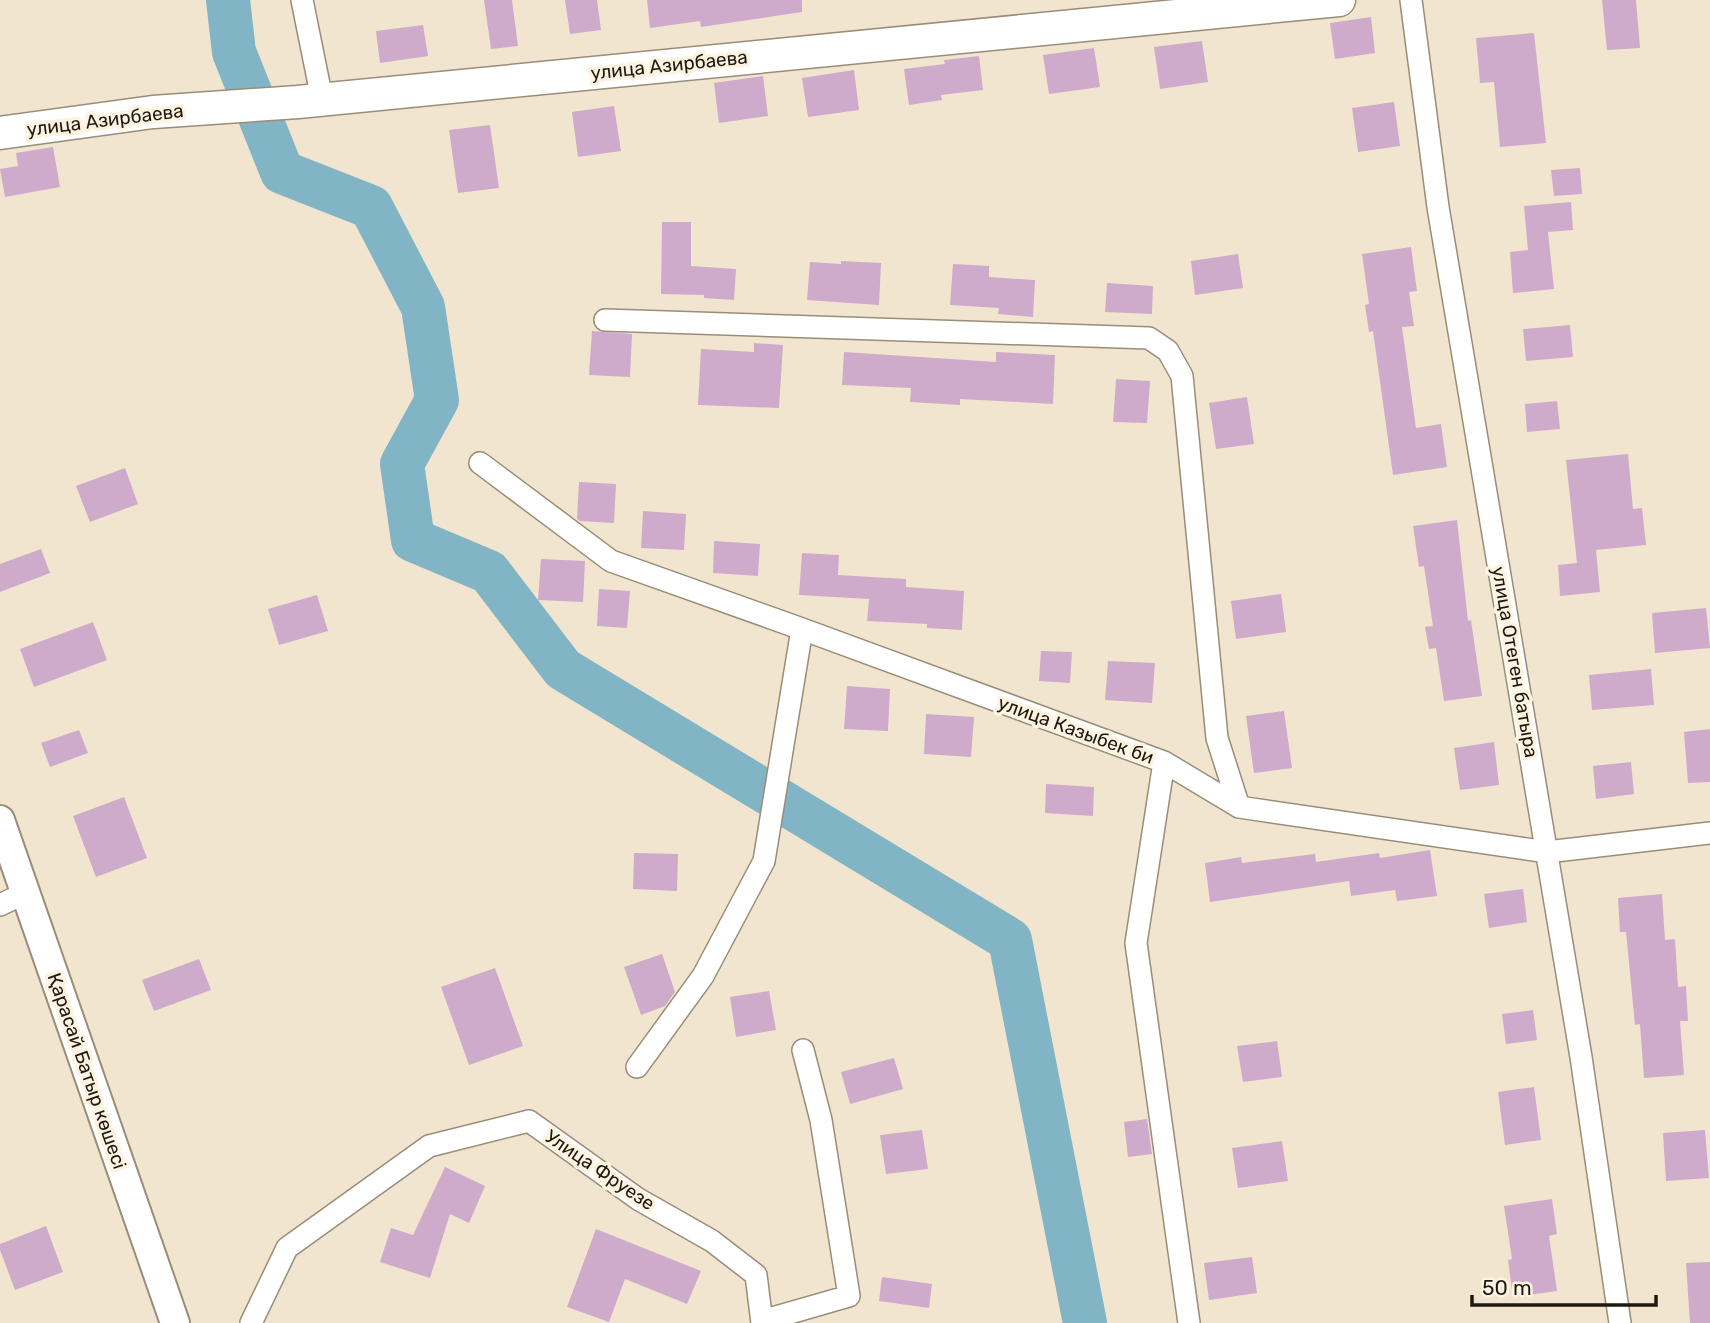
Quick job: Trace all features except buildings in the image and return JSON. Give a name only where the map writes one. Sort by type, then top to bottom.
[{"type":"main road","name":"улица Азирбаева","points":[[0,133],[153,112],[310,101],[1339,0]]},
{"type":"main road","name":"Қарасай Батыр көшесі","points":[[0,820],[175,1323]]},
{"type":"street","points":[[302,0],[310,101]]},
{"type":"street","name":"улица Отеген батыра","points":[[1411,0],[1438,207],[1581,1057],[1620,1323]]},
{"type":"street","points":[[605,320],[1149,338],[1168,351],[1182,376],[1217,738],[1239,807]]},
{"type":"street","name":"улица Казыбек би","points":[[480,463],[611,561],[1164,762],[1239,807],[1547,852],[1710,833]]},
{"type":"street","points":[[637,1067],[703,976],[764,861],[802,629]]},
{"type":"street","points":[[1164,762],[1136,943],[1189,1323]]},
{"type":"street","points":[[0,905],[25,892]]},
{"type":"street","points":[[762,1322],[849,1296],[821,1120],[803,1050]]},
{"type":"street","name":"Улица Фруезе","points":[[251,1323],[287,1248],[429,1146],[529,1121],[638,1199],[712,1241],[756,1275],[762,1322]]},
{"type":"waterway","points":[[228,0],[234,52],[282,172],[371,207],[423,307],[437,400],[402,464],[413,540],[489,572],[563,669],[1010,940],[1085,1323]]}]
